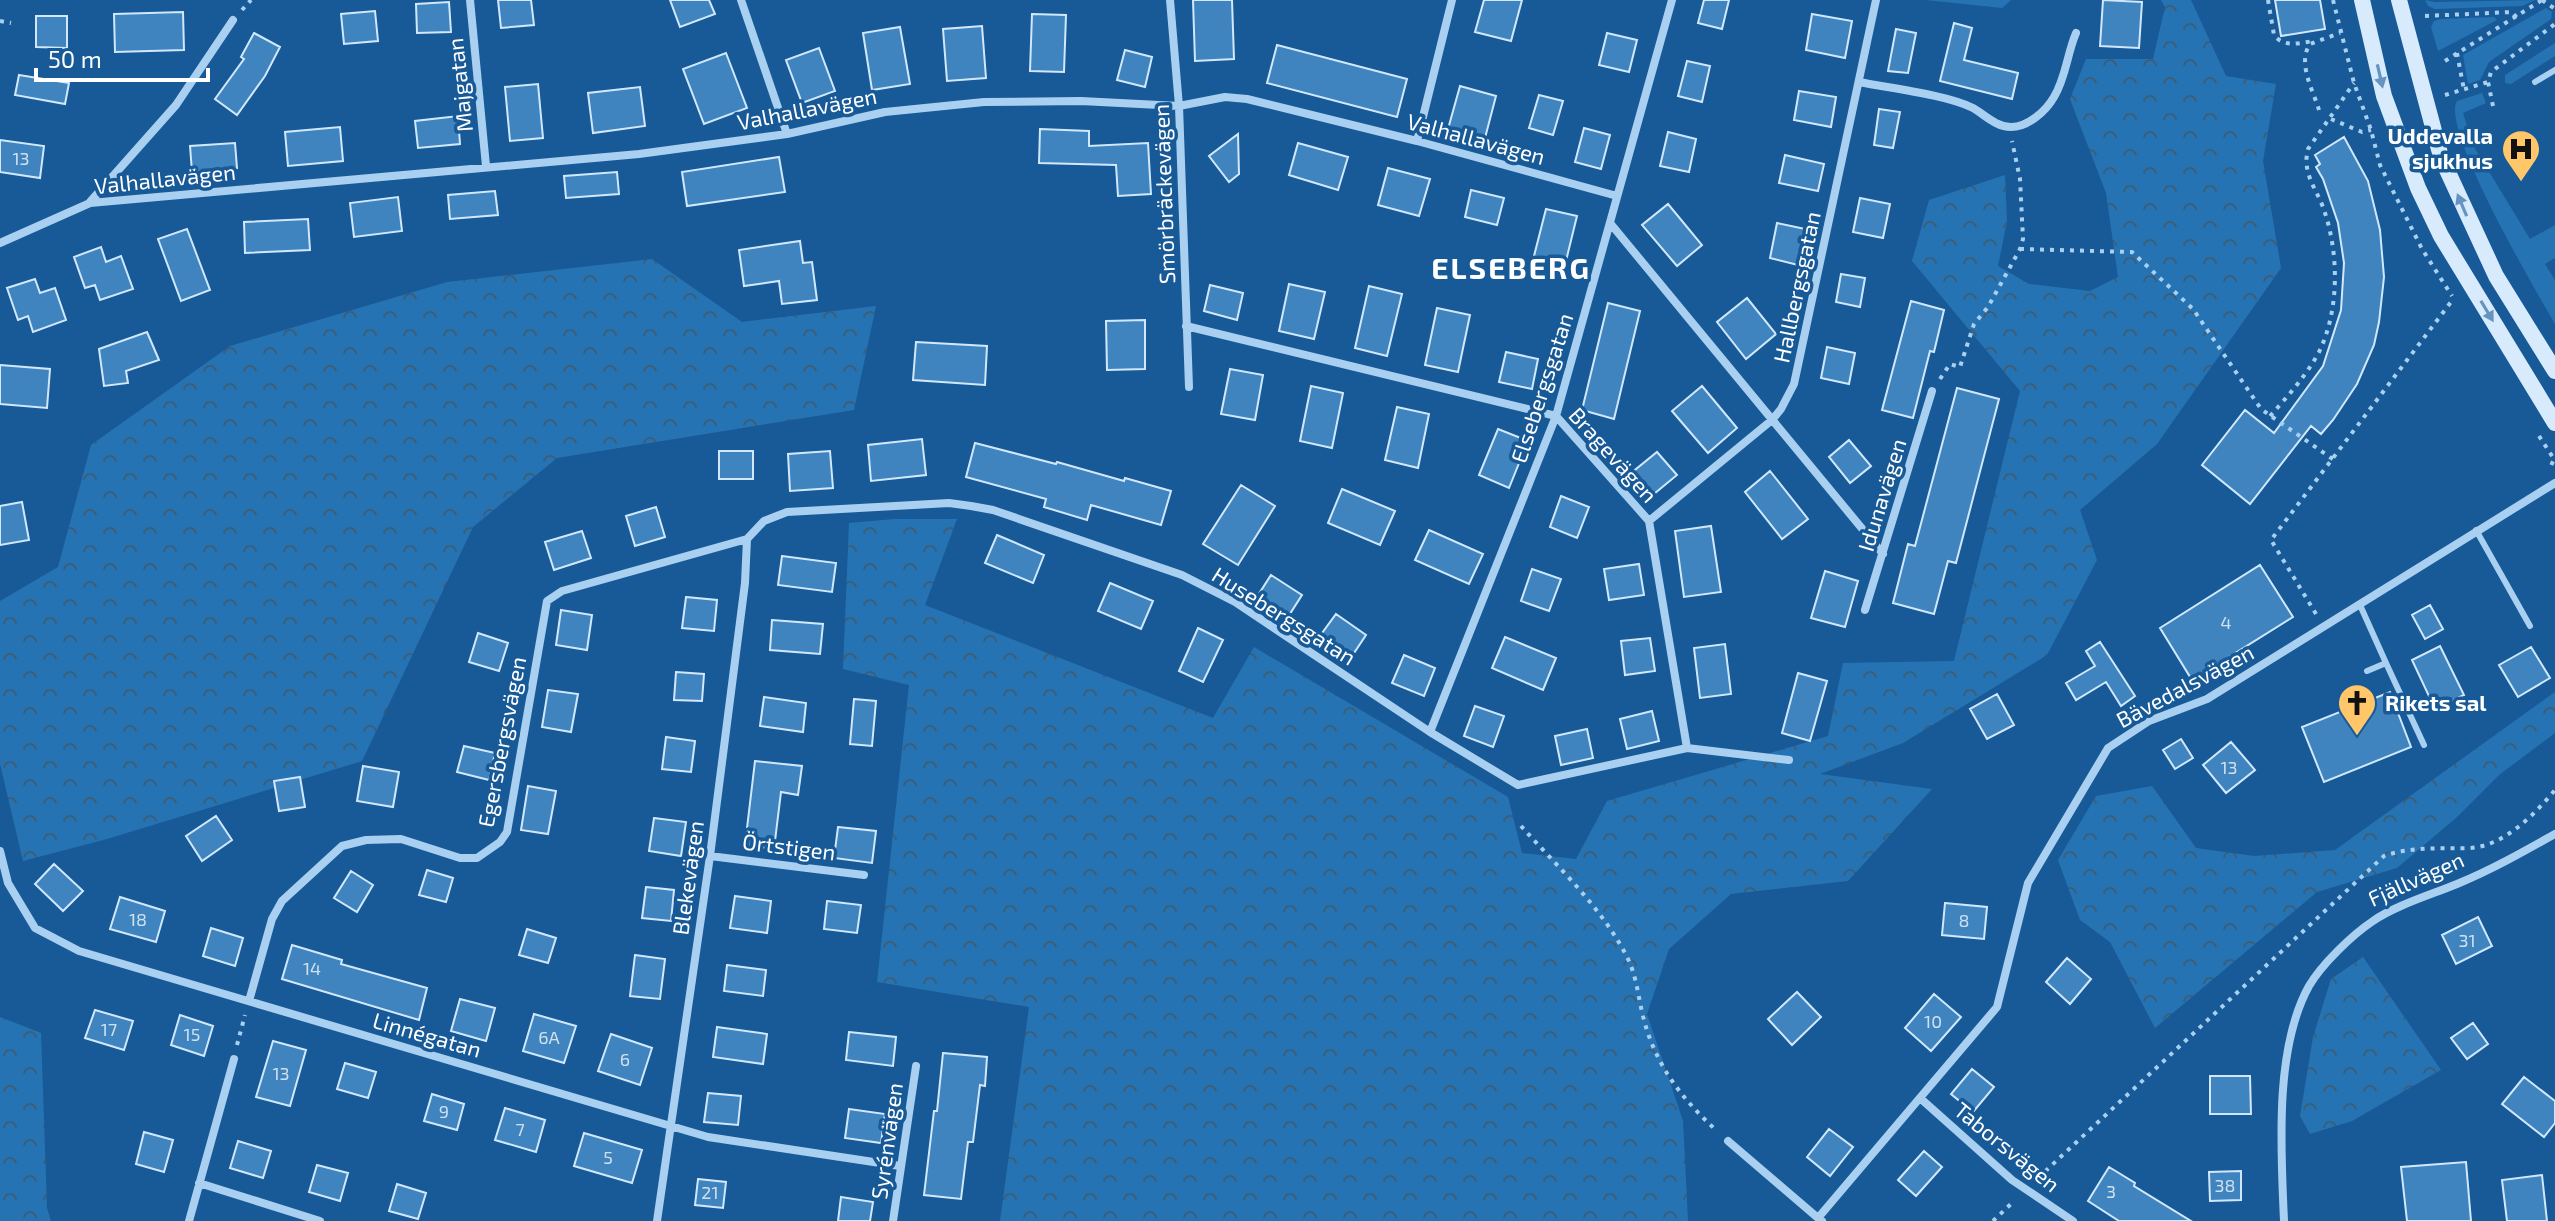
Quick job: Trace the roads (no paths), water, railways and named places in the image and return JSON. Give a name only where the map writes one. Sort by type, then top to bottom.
[{"type":"street","name":"Majgatan","points":[[470,0],[486,166]]},
{"type":"street","points":[[741,0],[787,134]]},
{"type":"street","name":"Smörbräckevägen","points":[[1170,0],[1179,106],[1189,387]]},
{"type":"street","points":[[1417,141],[1452,0]]},
{"type":"street","name":"Elsebergsgatan","points":[[1430,732],[1556,416],[1672,0]]},
{"type":"street","name":"Hallbergsgatan","points":[[1649,521],[1772,420],[1788,397],[1798,370],[1876,0]]},
{"type":"street","points":[[2362,0],[2384,96],[2418,188],[2441,236],[2555,423]]},
{"type":"street","points":[[2399,0],[2441,157],[2496,276],[2555,371]]},
{"type":"street","points":[[90,203],[176,105],[233,20]]},
{"type":"street","points":[[1859,82],[1964,104],[1995,123],[2008,127],[2033,120],[2053,99],[2076,33]]},
{"type":"street","name":"Valhallavägen","points":[[0,243],[90,203],[639,154],[787,134],[885,112],[984,102],[1081,101],[1179,106],[1225,97],[1247,99],[1417,141],[1617,196]]},
{"type":"street","points":[[1610,223],[1883,554]]},
{"type":"street","name":"Bragevägen","points":[[1186,326],[1556,416],[1649,521],[1687,748]]},
{"type":"street","name":"Idunavägen","points":[[1865,610],[1932,391]]},
{"type":"street","name":"Bävedalsvägen","points":[[1820,1219],[1997,1007],[2028,883],[2108,748],[2149,721],[2207,699],[2555,483]]},
{"type":"street","name":"Husebergsgatan","points":[[747,539],[764,521],[787,512],[949,503],[993,510],[1209,587],[1430,732],[1518,785],[1687,748],[1789,760]]},
{"type":"street","name":"Blekevägen","points":[[657,1221],[710,856],[745,583],[747,539]]},
{"type":"street","name":"Egersbergsvägen","points":[[249,1001],[272,919],[282,901],[342,846],[366,840],[401,839],[460,858],[477,858],[500,842],[507,832],[547,601],[562,591],[747,539]]},
{"type":"street","name":"Fjällvägen","points":[[2284,1221],[2281,1145],[2285,1065],[2295,1023],[2310,986],[2338,952],[2374,919],[2490,870],[2555,834]]},
{"type":"street","name":"Linnégatan","points":[[0,851],[8,883],[35,928],[79,951],[708,1137],[900,1166]]},
{"type":"street","name":"Örtstigen","points":[[710,856],[864,875]]},
{"type":"street","points":[[189,1221],[234,1059]]},
{"type":"street","name":"Syrénvägen","points":[[893,1221],[916,1066]]},
{"type":"street","name":"Taborsvägen","points":[[1920,1098],[2025,1190],[2073,1221]]},
{"type":"street","points":[[1728,1141],[1820,1219]]},
{"type":"street","points":[[199,1183],[320,1221]]},
{"type":"lane","points":[[2535,82],[2555,70]]},
{"type":"lane","points":[[2476,530],[2530,626]]},
{"type":"lane","points":[[2360,605],[2424,745]]},
{"type":"lane","points":[[2367,671],[2386,663]]},
{"type":"place","name":"Uddevalla sjukhus","points":[[2521,183]]},
{"type":"place","name":"Rikets sal","points":[[2357,737]]},
{"type":"district","name":"ELSEBERG","points":[[1511,269]]}]
